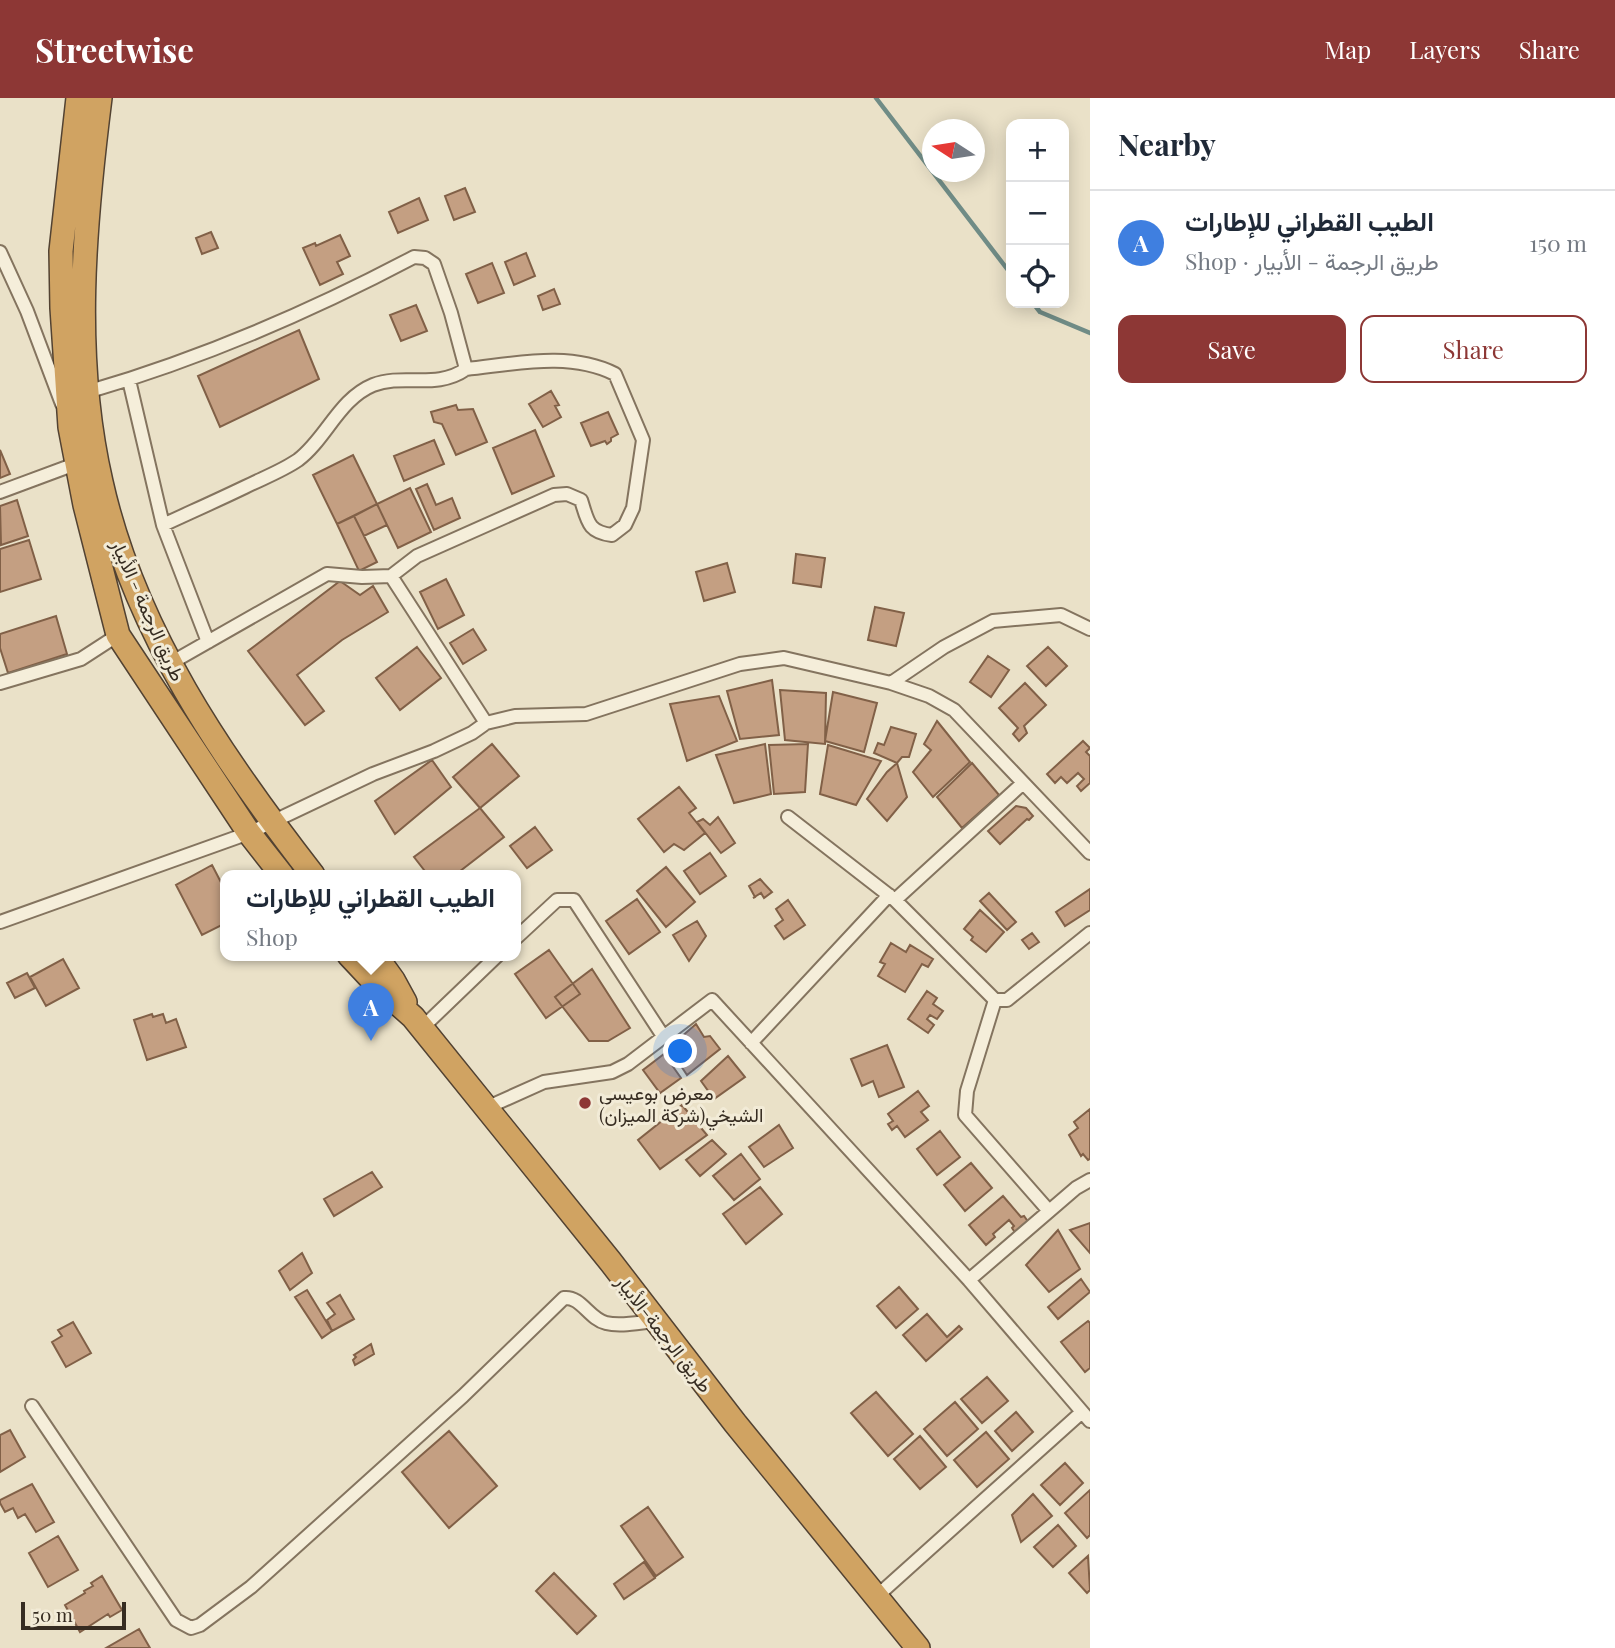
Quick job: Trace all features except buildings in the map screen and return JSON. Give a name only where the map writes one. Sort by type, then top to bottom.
[{"type":"highway","name":"طريق الرجمة - الأبيار","points":[[78,98],[61,251],[70,427],[85,505],[118,635],[249,833],[278,870]]},
{"type":"highway","name":"طريق الرجمة - الأبيار","points":[[100,98],[89,190],[83,322],[87,392],[94,447],[110,519],[130,577],[169,664],[232,764],[309,870]]},
{"type":"highway","points":[[354,961],[417,1023]]},
{"type":"highway","points":[[379,961],[417,1023]]},
{"type":"highway","name":"طريق الرجمة-الأبيار","points":[[417,1023],[918,1648]]},
{"type":"street","points":[[0,252],[27,311],[70,427]]},
{"type":"street","points":[[87,392],[129,380],[286,320],[414,257],[425,258],[434,264],[466,369]]},
{"type":"street","points":[[163,525],[298,459],[318,441],[348,402],[373,385],[404,380],[432,382],[466,369],[568,360],[601,367],[615,374],[643,440],[633,509],[625,525],[612,535],[598,533],[589,524],[581,500],[567,495],[554,495],[417,556],[391,576],[327,574],[169,664]]},
{"type":"street","points":[[129,380],[163,525],[208,642]]},
{"type":"street","points":[[0,492],[78,463]]},
{"type":"street","points":[[391,576],[486,723]]},
{"type":"street","points":[[891,683],[944,647],[993,621],[1061,615],[1090,629]]},
{"type":"street","points":[[0,683],[81,659],[118,635]]},
{"type":"street","points":[[0,922],[249,833],[373,774],[434,751],[472,733],[486,723],[515,716],[586,714],[740,664],[784,659],[891,683],[929,696],[954,710],[1090,853]]},
{"type":"street","points":[[751,1043],[892,897],[1023,783]]},
{"type":"street","points":[[789,817],[892,897],[995,1000],[1007,1000],[1090,933]]},
{"type":"street","points":[[521,933],[556,900],[574,900],[663,1036]]},
{"type":"street","points":[[417,1023],[491,961]]},
{"type":"street","points":[[486,1108],[544,1082],[612,1073],[628,1064],[712,1000],[969,1280],[1086,1416],[876,1597]]},
{"type":"street","points":[[995,1000],[967,1091],[965,1115],[1049,1211]]},
{"type":"street","points":[[969,1280],[1076,1188],[1090,1180]]},
{"type":"street","points":[[32,1406],[176,1620],[191,1628],[200,1625],[261,1578],[463,1396],[564,1298],[573,1298],[603,1322],[656,1321]]},
{"type":"waterway","points":[[876,98],[1006,267]]},
{"type":"waterway","points":[[1037,308],[1040,312],[1090,333]]},
{"type":"place","name":"الطيب القطراني للإطارات","points":[[371,1041]]},
{"type":"place","name":"معرض بوعيسى الشيخي(شركة الميزان)","points":[[585,1103]]}]
